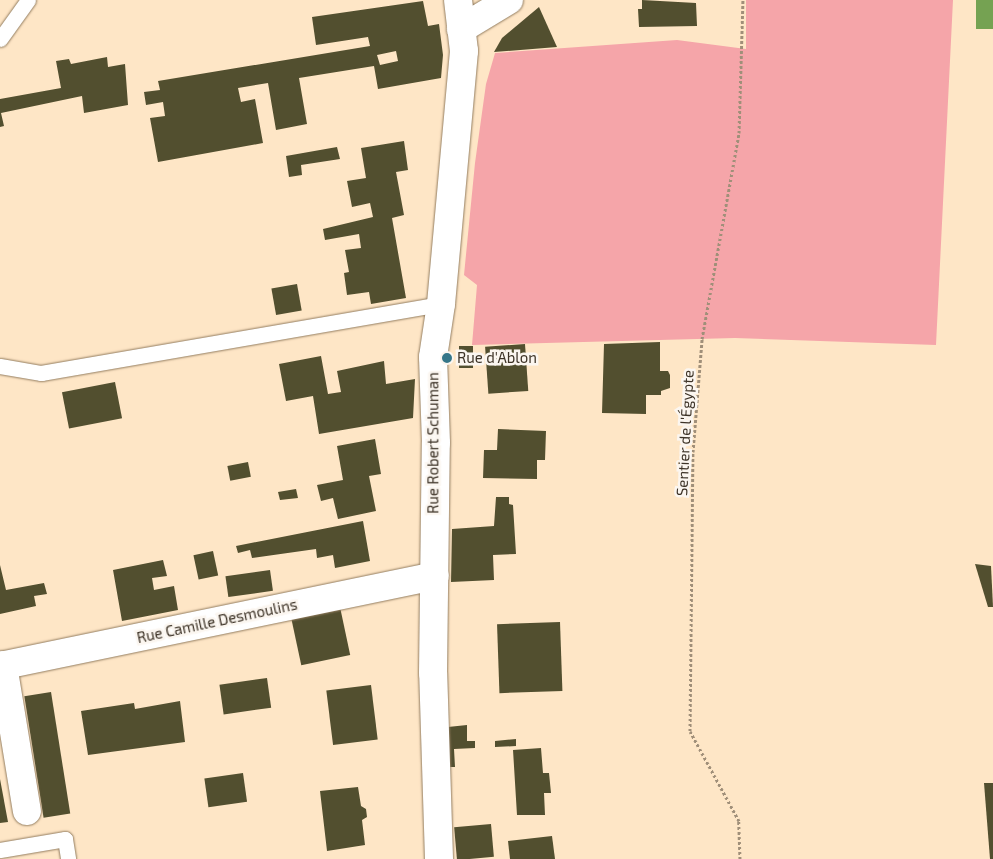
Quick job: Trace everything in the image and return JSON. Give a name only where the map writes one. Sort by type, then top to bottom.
[{"type":"street","name":"Rue Robert Schuman","points":[[439,859],[433,673],[435,576],[433,357],[441,304],[464,51],[458,0]]},
{"type":"street","points":[[462,29],[509,0]]},
{"type":"street","name":"Rue Camille Desmoulins","points":[[1,666],[435,576]]},
{"type":"street","points":[[1,666],[27,811]]},
{"type":"lane","points":[[0,39],[28,0]]},
{"type":"lane","points":[[0,366],[41,373],[441,304]]},
{"type":"lane","points":[[0,850],[65,839],[68,859]]},
{"type":"path","name":"Sentier de l'Égypte","points":[[740,859],[739,820],[690,731],[693,452],[702,339],[739,133],[743,0]]},
{"type":"shaded area","points":[[746,0],[953,0],[936,345],[735,338],[472,345],[477,285],[464,275],[475,163],[486,84],[495,53],[677,40],[746,49]]},
{"type":"shaded area","points":[[976,0],[993,0],[993,29],[976,29]]},
{"type":"building","points":[[642,0],[696,3],[697,26],[639,27],[638,9],[642,9]]},
{"type":"building","points":[[423,1],[428,26],[439,24],[443,55],[441,78],[378,89],[374,66],[299,78],[307,124],[276,130],[268,83],[238,88],[241,102],[255,99],[263,143],[158,162],[150,118],[165,116],[163,102],[146,105],[144,92],[160,90],[158,81],[370,46],[368,37],[316,45],[312,17]],"holes":[[[396,51],[398,61],[380,65],[377,55]]]},
{"type":"building","points":[[539,7],[557,47],[494,52],[502,38]]},
{"type":"building","points":[[107,57],[108,67],[125,64],[128,105],[84,113],[82,96],[1,113],[4,126],[0,127],[0,99],[61,88],[56,61],[69,59],[71,64]]},
{"type":"building","points":[[404,141],[408,170],[396,172],[404,215],[392,218],[406,298],[371,304],[369,292],[347,295],[344,273],[349,272],[345,250],[361,248],[359,234],[325,240],[323,229],[373,217],[370,203],[352,207],[347,181],[366,178],[361,148]]},
{"type":"building","points":[[337,147],[340,159],[301,165],[302,175],[289,177],[286,156]]},
{"type":"building","points":[[297,284],[302,311],[276,315],[271,289]]},
{"type":"building","points":[[660,342],[660,371],[668,371],[670,375],[670,388],[661,391],[661,395],[646,395],[646,414],[602,413],[604,344]]},
{"type":"building","points":[[525,344],[528,391],[488,394],[485,347]]},
{"type":"building","points":[[459,346],[473,346],[473,368],[459,368]]},
{"type":"building","points":[[321,356],[328,394],[341,392],[337,371],[384,361],[386,384],[415,379],[413,418],[319,434],[313,396],[286,401],[279,364]]},
{"type":"building","points":[[115,382],[122,418],[69,429],[62,392]]},
{"type":"building","points":[[498,429],[546,431],[545,460],[537,460],[537,479],[483,478],[484,450],[497,450]]},
{"type":"building","points":[[375,439],[381,474],[369,476],[376,511],[338,519],[333,498],[321,501],[317,485],[343,480],[337,446]]},
{"type":"building","points":[[248,462],[251,477],[230,481],[227,466]]},
{"type":"building","points":[[296,489],[298,498],[280,500],[278,492]]},
{"type":"building","points":[[496,497],[509,497],[509,504],[513,505],[516,554],[493,555],[494,580],[451,582],[452,529],[494,526]]},
{"type":"building","points":[[363,521],[370,561],[335,568],[333,555],[317,558],[316,549],[252,558],[250,550],[238,553],[236,546]]},
{"type":"building","points":[[213,551],[218,575],[199,580],[193,555]]},
{"type":"building","points":[[163,560],[167,576],[152,578],[154,590],[174,586],[178,610],[122,621],[113,570]]},
{"type":"building","points":[[975,564],[991,566],[993,607],[988,607]]},
{"type":"building","points":[[0,565],[6,590],[44,583],[47,594],[34,596],[36,606],[0,614]]},
{"type":"building","points":[[270,570],[273,591],[228,597],[225,576]]},
{"type":"building","points":[[340,607],[350,655],[301,665],[291,617]]},
{"type":"building","points":[[560,622],[562,691],[499,693],[497,624]]},
{"type":"building","points":[[267,678],[271,708],[224,714],[219,685]]},
{"type":"building","points":[[371,685],[378,740],[333,745],[326,690]]},
{"type":"building","points":[[51,692],[70,813],[44,818],[24,696]]},
{"type":"building","points":[[180,701],[185,742],[88,755],[81,711],[134,703],[135,709]]},
{"type":"building","points":[[467,725],[467,741],[475,741],[475,748],[454,749],[455,767],[449,767],[448,727]]},
{"type":"building","points":[[516,739],[516,746],[495,747],[495,741]]},
{"type":"building","points":[[541,748],[543,773],[549,773],[551,793],[544,793],[545,815],[517,815],[513,750]]},
{"type":"building","points":[[243,773],[247,802],[208,807],[204,778]]},
{"type":"building","points":[[0,779],[8,822],[0,823]]},
{"type":"building","points":[[984,783],[993,783],[993,859],[990,859]]},
{"type":"building","points":[[358,787],[361,806],[366,809],[367,817],[362,820],[365,845],[327,851],[320,791]]},
{"type":"building","points":[[491,824],[494,857],[457,859],[454,827]]},
{"type":"building","points":[[552,836],[555,859],[510,859],[508,841]]},
{"type":"place","name":"Rue d'Ablon","points":[[447,358]]}]
